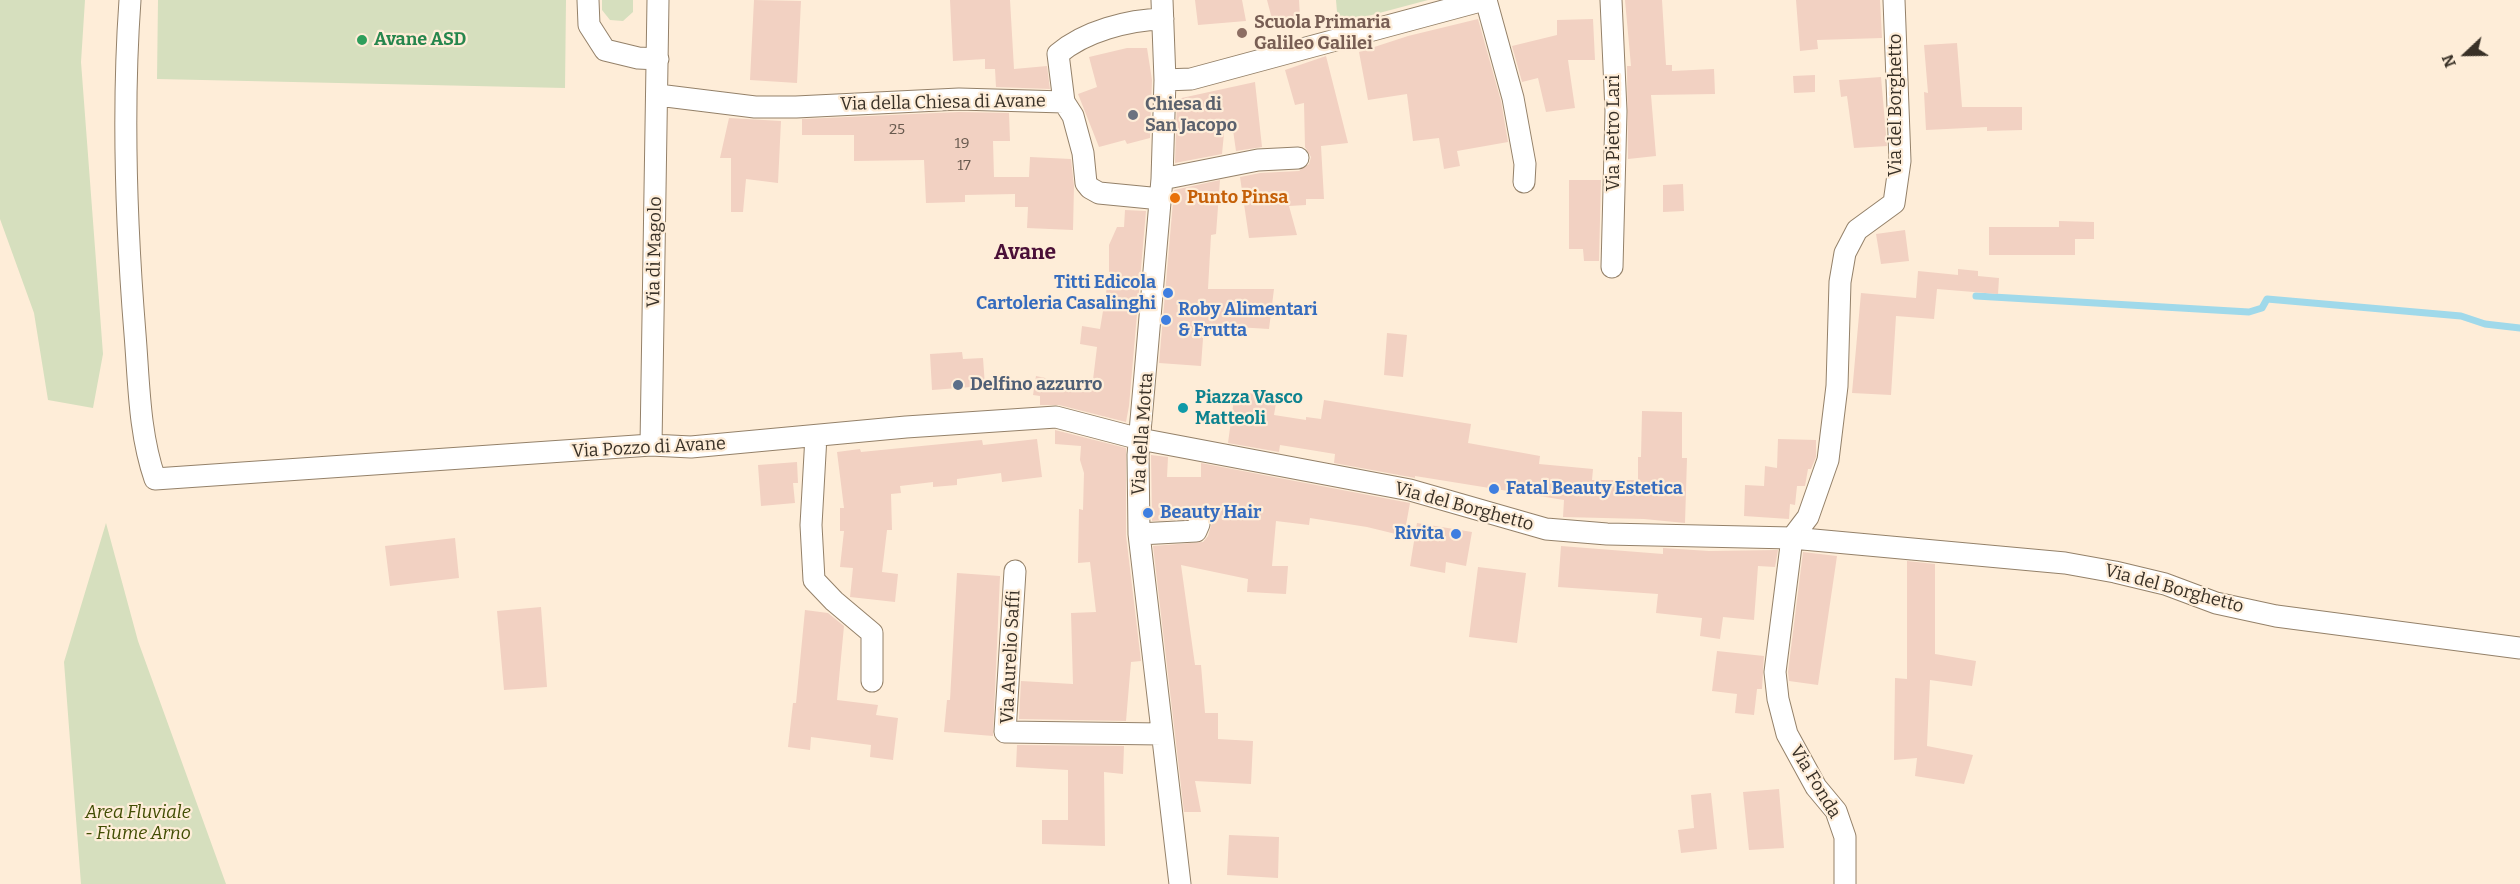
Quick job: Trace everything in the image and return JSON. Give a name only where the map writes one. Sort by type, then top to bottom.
[{"type":"street","name":"Via Pozzo di Avane","points":[[130,0],[125,66],[128,241],[142,416],[147,455],[155,479],[651,445],[691,447],[906,427],[1056,417],[1140,439]]},
{"type":"street","points":[[588,0],[589,25],[605,50],[658,60]]},
{"type":"street","name":"Via di Magolo","points":[[651,445],[658,0]]},
{"type":"street","points":[[1165,80],[1191,79],[1485,0],[1513,98],[1525,164],[1524,182]]},
{"type":"street","name":"Via Pietro Lari","points":[[1611,0],[1616,111],[1612,267]]},
{"type":"street","name":"Via del Borghetto","points":[[1792,538],[1808,517],[1828,460],[1837,386],[1840,282],[1845,253],[1857,230],[1894,203],[1900,161],[1894,0]]},
{"type":"street","points":[[1064,102],[1058,54],[1069,45],[1163,9]]},
{"type":"street","name":"Via della Motta","points":[[1163,9],[1165,80],[1161,189],[1140,439],[1139,534],[1180,884]]},
{"type":"street","name":"Via della Chiesa di Avane","points":[[658,95],[755,107],[940,99],[1064,102],[1073,116],[1083,153],[1086,183],[1090,188],[1099,193],[1161,189]]},
{"type":"street","points":[[1161,189],[1258,160],[1298,158]]},
{"type":"street","points":[[816,436],[811,525],[814,580],[834,601],[872,633],[872,681]]},
{"type":"street","name":"Via del Borghetto","points":[[1140,439],[1410,490],[1546,529],[1607,534],[1792,538],[2065,563],[2165,584],[2216,603],[2276,616],[2520,648]]},
{"type":"street","points":[[1139,534],[1196,531],[1199,524]]},
{"type":"street","name":"Via Fonda","points":[[1792,538],[1775,672],[1778,699],[1787,734],[1800,761],[1816,787],[1836,812],[1845,837],[1845,884]]},
{"type":"street","name":"Via Aurelio Saffi","points":[[1015,571],[1005,732],[1162,734]]},
{"type":"green space","points":[[0,0],[85,0],[81,62],[103,354],[93,408],[48,400],[34,313],[0,219]]},
{"type":"green space","name":"Avane ASD","points":[[158,0],[566,0],[565,88],[157,79]]},
{"type":"green space","points":[[602,0],[633,0],[633,12],[623,21],[610,20],[602,10]]},
{"type":"green space","points":[[1336,0],[1428,0],[1338,24]]},
{"type":"green space","name":"Area Fluviale - Fiume Arno","points":[[106,523],[138,641],[226,884],[81,884],[64,662]]},
{"type":"building","points":[[754,0],[801,1],[797,83],[750,80]]},
{"type":"building","points":[[950,0],[1010,0],[1014,69],[1047,66],[1050,89],[996,87],[995,69],[985,69],[985,59],[953,61]]},
{"type":"building","points":[[1195,0],[1242,0],[1246,21],[1198,25]]},
{"type":"building","points":[[1267,0],[1299,0],[1300,17],[1272,19]]},
{"type":"building","points":[[1625,0],[1662,0],[1666,65],[1672,65],[1672,71],[1714,69],[1715,94],[1651,95],[1656,156],[1628,159],[1627,66],[1631,66]]},
{"type":"building","points":[[1796,0],[1880,0],[1882,38],[1817,40],[1818,49],[1800,51]]},
{"type":"building","points":[[1478,19],[1501,101],[1508,142],[1457,151],[1460,166],[1444,169],[1439,138],[1413,141],[1407,94],[1368,100],[1359,52],[1408,36]]},
{"type":"building","points":[[1593,19],[1595,60],[1568,60],[1575,108],[1546,112],[1538,78],[1522,82],[1512,46],[1557,35],[1557,20]]},
{"type":"building","points":[[1957,43],[1962,107],[2022,107],[2022,130],[1987,131],[1987,127],[1926,130],[1924,92],[1928,93],[1924,45]]},
{"type":"building","name":"Chiesa di San Jacopo","points":[[1127,48],[1147,48],[1152,80],[1150,138],[1127,144],[1125,140],[1099,147],[1078,94],[1097,87],[1089,57]]},
{"type":"building","points":[[1326,56],[1348,143],[1321,146],[1324,199],[1306,199],[1306,205],[1289,206],[1297,235],[1249,238],[1240,177],[1260,173],[1299,171],[1309,164],[1311,157],[1305,147],[1304,103],[1295,105],[1285,70]]},
{"type":"building","points":[[1815,75],[1815,92],[1794,93],[1793,76]]},
{"type":"building","points":[[1881,77],[1887,146],[1854,148],[1847,96],[1841,97],[1839,80]]},
{"type":"building","points":[[1255,82],[1262,147],[1236,151],[1232,123],[1225,123],[1222,154],[1175,163],[1177,99]]},
{"type":"building","points":[[959,112],[1009,113],[1010,141],[993,141],[994,177],[1029,177],[1030,157],[1071,159],[1074,186],[1073,230],[1027,228],[1028,207],[1015,207],[1015,194],[965,195],[965,202],[926,203],[924,160],[854,161],[854,135],[802,135],[802,119]]},
{"type":"building","points":[[729,118],[781,121],[778,183],[746,179],[743,212],[731,212],[731,158],[720,158]]},
{"type":"building","points":[[1220,180],[1216,234],[1211,235],[1208,289],[1274,289],[1269,329],[1204,325],[1201,366],[1159,363],[1174,190]]},
{"type":"building","points":[[1569,180],[1601,180],[1599,261],[1584,261],[1583,249],[1569,249]]},
{"type":"building","points":[[1683,184],[1684,211],[1663,212],[1663,185]]},
{"type":"building","points":[[1125,210],[1146,211],[1126,422],[1059,405],[1040,405],[1040,396],[1033,395],[1036,376],[1092,388],[1097,347],[1080,344],[1082,326],[1100,329],[1109,275],[1109,245],[1117,227],[1124,227]]},
{"type":"building","points":[[2059,221],[2094,222],[2094,239],[2075,239],[2075,255],[1989,255],[1989,227],[2059,227]]},
{"type":"building","points":[[1905,230],[1909,261],[1881,264],[1876,234]]},
{"type":"building","points":[[1958,269],[1978,271],[1978,276],[1999,278],[1998,294],[1937,289],[1934,319],[1896,316],[1891,395],[1852,393],[1861,293],[1916,298],[1918,271],[1958,275]]},
{"type":"building","points":[[1387,333],[1407,335],[1403,377],[1384,375]]},
{"type":"building","points":[[962,352],[963,359],[983,358],[985,386],[932,390],[930,354]]},
{"type":"building","points":[[1235,391],[1277,397],[1274,415],[1306,420],[1306,417],[1321,419],[1324,400],[1471,424],[1468,443],[1540,456],[1539,464],[1593,469],[1592,480],[1638,480],[1642,411],[1682,412],[1682,458],[1687,458],[1685,523],[1644,519],[1563,517],[1564,500],[1415,476],[1415,478],[1334,463],[1335,454],[1280,445],[1279,452],[1228,443]]},
{"type":"building","points":[[1055,430],[1126,448],[1126,535],[1141,661],[1131,662],[1126,721],[1019,719],[1021,681],[1073,684],[1071,613],[1096,612],[1090,562],[1078,563],[1079,509],[1083,510],[1084,473],[1080,460],[1081,446],[1055,444]]},
{"type":"building","points":[[1037,439],[1042,477],[1002,482],[1001,473],[957,479],[957,485],[933,487],[933,482],[900,486],[901,493],[891,494],[892,530],[887,530],[882,572],[898,574],[895,602],[850,597],[853,568],[840,567],[844,531],[840,531],[840,508],[844,508],[837,452],[860,449],[861,452],[982,440],[983,445]]},
{"type":"building","points":[[1778,439],[1816,440],[1816,457],[1811,469],[1808,469],[1805,486],[1797,486],[1795,505],[1790,504],[1789,519],[1744,516],[1745,485],[1764,486],[1765,466],[1777,468]]},
{"type":"building","points":[[1151,455],[1168,457],[1167,477],[1201,477],[1201,463],[1410,503],[1404,536],[1367,527],[1310,518],[1309,525],[1276,521],[1272,566],[1288,566],[1286,594],[1247,592],[1248,579],[1181,565],[1195,665],[1201,665],[1205,713],[1218,713],[1218,739],[1253,741],[1251,784],[1195,781],[1201,812],[1184,812],[1153,546],[1203,542],[1208,536],[1212,522],[1209,516],[1198,511],[1187,519],[1152,521]]},
{"type":"building","points":[[797,462],[798,483],[793,483],[795,503],[761,506],[758,465]]},
{"type":"building","points":[[1417,523],[1472,532],[1466,566],[1446,562],[1445,573],[1410,566]]},
{"type":"building","points":[[455,538],[459,578],[390,586],[385,546]]},
{"type":"building","points":[[1561,546],[1663,554],[1663,548],[1709,551],[1778,550],[1775,567],[1758,566],[1754,620],[1723,617],[1720,639],[1700,636],[1702,618],[1656,613],[1658,594],[1558,587]]},
{"type":"building","points":[[1803,552],[1837,556],[1818,685],[1789,681],[1788,672]]},
{"type":"building","points":[[1907,561],[1935,564],[1935,654],[1976,661],[1972,686],[1930,680],[1927,746],[1973,755],[1964,784],[1915,776],[1917,758],[1894,760],[1895,678],[1907,679]]},
{"type":"building","points":[[1478,567],[1526,573],[1517,643],[1469,637]]},
{"type":"building","points":[[957,573],[1000,576],[993,736],[944,732],[947,700],[950,700]]},
{"type":"building","points":[[541,607],[547,687],[504,690],[497,611]]},
{"type":"building","points":[[805,610],[828,613],[844,626],[837,700],[878,705],[876,715],[898,718],[893,760],[870,757],[871,745],[811,737],[810,750],[788,747],[793,703],[796,703]]},
{"type":"building","points":[[1717,651],[1764,656],[1762,689],[1757,689],[1754,715],[1735,713],[1737,694],[1712,691]]},
{"type":"building","points":[[1017,745],[1124,746],[1123,774],[1104,772],[1105,846],[1042,844],[1042,820],[1068,820],[1068,770],[1016,767]]},
{"type":"building","points":[[1779,789],[1784,848],[1749,850],[1743,792]]},
{"type":"building","points":[[1711,793],[1717,849],[1681,853],[1678,830],[1694,828],[1691,795]]},
{"type":"building","points":[[1229,835],[1279,837],[1278,878],[1227,875]]},
{"type":"waterway","points":[[1976,296],[2249,312],[2262,308],[2267,299],[2461,316],[2485,324],[2520,328]]},
{"type":"place","name":"Scuola Primaria Galileo Galilei","points":[[1242,33]]},
{"type":"place","name":"Avane ASD","points":[[362,40]]},
{"type":"place","name":"Chiesa di San Jacopo","points":[[1133,115]]},
{"type":"place","name":"Punto Pinsa","points":[[1175,198]]},
{"type":"place","name":"Titti Edicola Cartoleria Casalinghi","points":[[1168,293]]},
{"type":"place","name":"Roby Alimentari & Frutta","points":[[1166,320]]},
{"type":"place","name":"Delfino azzurro","points":[[958,385]]},
{"type":"place","name":"Piazza Vasco Matteoli","points":[[1183,408]]},
{"type":"place","name":"Fatal Beauty Estetica","points":[[1494,489]]},
{"type":"place","name":"Beauty Hair","points":[[1148,513]]},
{"type":"place","name":"Rivita","points":[[1456,534]]},
{"type":"district","name":"Avane","points":[[1025,253]]}]
